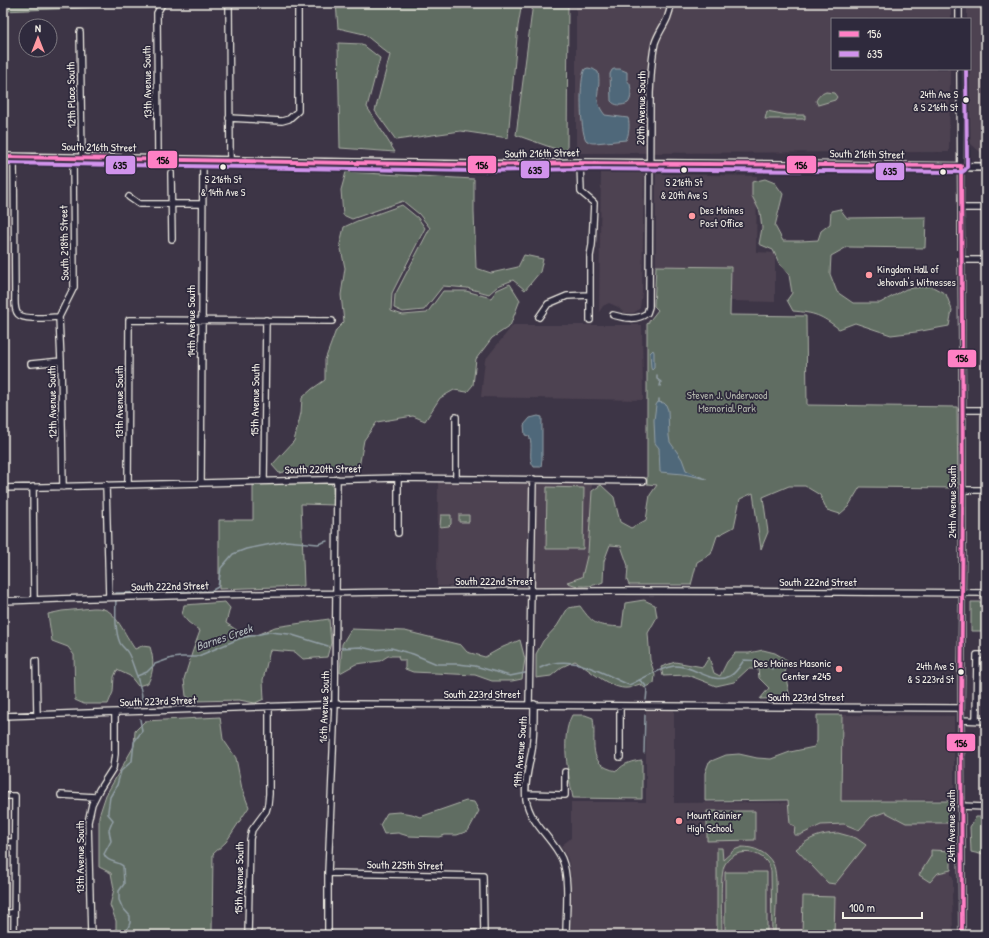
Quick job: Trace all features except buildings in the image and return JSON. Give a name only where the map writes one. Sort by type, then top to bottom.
[{"type":"main road","name":"South 216th Street","points":[[3,157],[476,164],[580,163],[986,167]]},
{"type":"street","points":[[229,3],[228,118],[230,161]]},
{"type":"street","points":[[228,118],[282,121],[294,116],[298,111],[298,3]]},
{"type":"street","name":"20th Avenue South","points":[[613,315],[632,318],[643,316],[647,313],[649,307],[650,93],[652,59],[656,42],[670,14],[671,3]]},
{"type":"street","points":[[959,3],[959,18]]},
{"type":"street","name":"13th Avenue South","points":[[158,159],[157,13],[161,6]]},
{"type":"street","name":"12th Place South","points":[[80,32],[82,158]]},
{"type":"street","name":"24th Avenue South","points":[[960,70],[963,490],[961,708],[962,935]]},
{"type":"street","points":[[14,157],[16,309],[18,314],[25,318],[59,317]]},
{"type":"street","name":"South 218th Street","points":[[59,317],[74,287],[73,158]]},
{"type":"street","name":"14th Avenue South","points":[[200,483],[203,160]]},
{"type":"street","points":[[580,163],[581,192],[594,203],[592,246],[590,256],[590,320]]},
{"type":"street","points":[[171,174],[172,239]]},
{"type":"street","points":[[129,197],[138,204],[202,204]]},
{"type":"street","points":[[961,208],[986,208]]},
{"type":"street","points":[[961,260],[986,260]]},
{"type":"street","points":[[539,317],[548,304],[554,301],[567,296],[590,295]]},
{"type":"street","name":"12th Avenue South","points":[[59,317],[63,487]]},
{"type":"street","name":"13th Avenue South","points":[[128,484],[129,320],[201,320]]},
{"type":"street","points":[[201,320],[332,321]]},
{"type":"street","name":"15th Avenue South","points":[[264,481],[266,320]]},
{"type":"street","points":[[31,364],[61,361]]},
{"type":"street","points":[[962,410],[986,410]]},
{"type":"street","points":[[456,417],[456,478]]},
{"type":"street","points":[[398,478],[398,532]]},
{"type":"street","name":"South 220th Street","points":[[3,488],[398,478],[643,481]]},
{"type":"street","name":"16th Avenue South","points":[[328,935],[328,873],[335,704],[337,479]]},
{"type":"street","name":"19th Avenue South","points":[[533,479],[530,591],[533,738],[526,775],[526,794],[532,817],[562,858],[566,887],[566,935]]},
{"type":"street","points":[[106,485],[110,598]]},
{"type":"street","points":[[33,487],[34,600]]},
{"type":"street","points":[[963,490],[986,490]]},
{"type":"street","name":"South 222nd Street","points":[[3,601],[337,592],[530,591],[986,593]]},
{"type":"street","points":[[976,720],[977,655],[986,655]]},
{"type":"street","points":[[36,661],[37,715]]},
{"type":"street","name":"South 223rd Street","points":[[3,716],[335,704],[532,704],[961,708]]},
{"type":"street","name":"15th Avenue South","points":[[248,935],[250,839],[252,830],[266,811],[269,794],[269,706]]},
{"type":"street","points":[[620,706],[620,757]]},
{"type":"street","name":"13th Avenue South","points":[[91,935],[88,822],[95,797],[110,774],[115,762],[115,713]]},
{"type":"street","points":[[961,720],[986,721]]},
{"type":"street","points":[[526,794],[565,795],[565,772]]},
{"type":"street","points":[[61,795],[95,797]]},
{"type":"street","points":[[3,796],[15,796],[14,935]]},
{"type":"street","points":[[961,806],[986,807]]},
{"type":"street","points":[[3,842],[14,842]]},
{"type":"street","name":"South 225th Street","points":[[328,873],[483,876],[484,934]]},
{"type":"street","points":[[3,913],[14,913]]},
{"type":"street","points":[[449,933],[484,934]]},
{"type":"shaded area","points":[[576,3],[951,3],[951,18],[831,18],[831,70],[950,70],[949,152],[576,153]]},
{"type":"shaded area","points":[[967,3],[986,3],[986,157],[971,144],[966,126],[966,70],[971,70],[971,18],[967,18]]},
{"type":"shaded area","points":[[3,163],[7,163],[9,169],[12,312],[5,312],[6,383],[3,386]]},
{"type":"shaded area","points":[[601,173],[644,173],[642,292],[640,308],[634,313],[624,313],[618,307],[609,303],[603,306],[599,312]]},
{"type":"shaded area","points":[[656,174],[757,176],[756,252],[775,253],[775,302],[731,301],[731,267],[656,266]]},
{"type":"shaded area","points":[[513,325],[642,325],[643,400],[481,397],[485,360]]},
{"type":"shaded area","points":[[438,482],[592,484],[589,588],[437,586]]},
{"type":"shaded area","points":[[646,709],[674,709],[674,803],[954,801],[954,808],[952,810],[953,839],[951,875],[953,877],[953,935],[571,935],[571,877],[568,859],[561,846],[571,838],[571,802],[646,802]]},
{"type":"shaded area","points":[[842,715],[954,716],[954,799],[841,801]]},
{"type":"green space","points":[[3,3],[111,3],[104,7],[3,11]]},
{"type":"green space","points":[[336,3],[522,3],[518,26],[508,138],[461,131],[396,140],[375,111],[390,55],[364,34],[338,28]]},
{"type":"green space","points":[[533,3],[568,3],[567,153],[516,135]]},
{"type":"green space","points":[[338,43],[362,44],[380,58],[367,107],[395,152],[340,148]]},
{"type":"green space","points":[[826,92],[834,93],[837,97],[835,100],[818,105],[816,101],[821,94]]},
{"type":"green space","points":[[767,111],[787,115],[805,115],[805,119],[765,119]]},
{"type":"green space","points":[[346,172],[474,179],[476,268],[491,273],[518,267],[524,255],[543,259],[540,272],[525,290],[513,280],[498,286],[489,294],[467,288],[443,286],[424,310],[403,312],[394,308],[395,295],[430,228],[419,214],[403,201],[352,219],[343,215],[341,190]]},
{"type":"green space","points":[[765,179],[775,183],[783,194],[775,226],[783,241],[818,240],[821,231],[830,224],[831,211],[840,209],[847,218],[926,217],[925,248],[847,247],[831,256],[830,274],[837,292],[853,303],[880,303],[906,289],[931,286],[946,294],[952,310],[949,326],[891,335],[855,323],[839,329],[818,316],[793,311],[787,300],[792,293],[789,275],[779,263],[773,250],[759,244],[762,228],[760,212],[752,196],[752,182]]},
{"type":"green space","points":[[402,205],[418,218],[425,228],[392,293],[391,311],[403,315],[427,313],[443,291],[466,291],[491,298],[497,290],[510,284],[520,300],[510,326],[492,338],[476,359],[473,385],[467,392],[454,390],[440,398],[425,421],[413,416],[377,422],[364,440],[359,467],[305,468],[279,473],[272,465],[294,441],[301,413],[302,398],[325,380],[325,360],[336,330],[344,322],[341,295],[345,268],[340,244],[344,227]]},
{"type":"green space","name":"Steven J. Underwood Memorial Park","points":[[656,266],[731,267],[730,315],[806,316],[807,405],[957,407],[958,488],[860,487],[848,507],[840,514],[827,510],[820,495],[805,486],[789,486],[763,497],[768,532],[761,549],[753,493],[740,499],[734,527],[717,536],[711,554],[697,562],[691,585],[629,585],[627,580],[628,566],[621,546],[610,545],[604,561],[603,582],[585,586],[567,582],[582,577],[588,552],[592,491],[601,485],[614,497],[620,522],[631,528],[646,520],[650,495],[657,485],[647,484],[647,324],[658,310],[654,306]]},
{"type":"green space","points":[[321,482],[331,483],[333,488],[334,505],[301,504],[304,586],[219,589],[219,520],[253,520],[253,485]]},
{"type":"green space","points":[[547,487],[584,488],[583,549],[546,549]]},
{"type":"green space","points":[[441,515],[451,515],[451,524],[449,526],[440,527]]},
{"type":"green space","points":[[459,515],[469,515],[469,522],[459,522]]},
{"type":"green space","points":[[644,600],[655,605],[657,617],[648,633],[650,660],[655,675],[654,683],[645,688],[640,684],[629,688],[621,688],[600,678],[575,661],[562,667],[551,676],[536,678],[536,654],[543,641],[557,626],[568,608],[580,606],[589,618],[597,624],[622,627],[625,603]]},
{"type":"green space","points":[[225,602],[230,608],[226,623],[244,635],[254,636],[275,627],[329,619],[331,643],[327,657],[303,659],[295,652],[270,650],[263,680],[264,699],[255,703],[239,700],[195,701],[186,696],[184,679],[200,631],[188,622],[182,615],[184,605]]},
{"type":"green space","points":[[971,602],[984,602],[984,631],[971,631]]},
{"type":"green space","points":[[93,608],[103,609],[110,612],[118,621],[135,649],[142,646],[150,647],[152,656],[153,665],[148,683],[138,686],[130,676],[117,670],[114,677],[113,692],[108,704],[84,704],[75,700],[74,655],[68,647],[52,641],[48,614]]},
{"type":"green space","points":[[351,629],[405,631],[461,645],[467,652],[485,657],[520,640],[525,659],[522,679],[512,681],[492,681],[475,675],[413,672],[405,669],[405,660],[399,660],[398,656],[388,656],[380,661],[356,664],[340,673],[342,644]]},
{"type":"green space","points":[[763,650],[775,653],[787,660],[785,673],[790,698],[760,699],[769,688],[759,678],[758,669],[748,669],[734,682],[716,686],[688,675],[663,676],[661,667],[675,662],[703,667],[709,657],[714,673],[720,676],[727,662],[735,653],[749,653]]},
{"type":"green space","points":[[572,715],[585,715],[593,718],[594,751],[600,764],[617,771],[628,763],[642,760],[642,799],[573,798],[566,756],[566,734]]},
{"type":"green space","points":[[817,715],[842,715],[841,801],[954,801],[952,823],[906,823],[885,812],[871,817],[859,830],[844,824],[821,825],[800,835],[794,835],[795,826],[790,824],[788,800],[705,801],[705,773],[709,762],[726,755],[739,754],[771,759],[790,752],[814,747],[817,741]]},
{"type":"green space","points":[[220,717],[223,739],[236,758],[242,789],[249,807],[226,842],[213,854],[212,935],[116,935],[116,921],[110,905],[114,889],[111,873],[99,867],[99,816],[106,795],[134,746],[135,731],[145,721]]},
{"type":"green space","points":[[466,801],[474,802],[479,811],[468,831],[457,835],[445,835],[439,837],[408,836],[398,833],[384,834],[380,825],[387,813],[399,812],[420,817]]},
{"type":"green space","points":[[707,811],[755,811],[755,840],[707,841]]},
{"type":"green space","points":[[976,817],[986,817],[986,853],[984,855],[971,852],[970,827]]},
{"type":"green space","points":[[838,833],[856,838],[866,845],[835,884],[828,883],[796,849],[816,837]]},
{"type":"green space","points":[[742,847],[751,848],[764,853],[773,864],[776,878],[775,935],[772,935],[771,871],[769,865],[759,855],[744,852],[730,858],[723,869],[721,887],[722,935],[717,935],[717,848],[722,848],[723,860],[734,850]]},
{"type":"green space","points":[[931,850],[953,851],[953,856],[951,857],[951,870],[938,873],[930,882],[919,875],[931,856]]},
{"type":"green space","points":[[725,872],[767,872],[767,935],[725,935]]},
{"type":"green space","points":[[803,896],[835,897],[834,935],[802,935]]},
{"type":"water","points":[[588,68],[598,72],[598,99],[601,109],[605,115],[628,118],[629,129],[626,140],[595,143],[586,140],[582,126],[581,93],[583,74],[585,69]]},
{"type":"water","points":[[614,69],[620,69],[627,72],[627,80],[630,84],[631,94],[628,103],[626,104],[617,105],[611,101],[610,74]]},
{"type":"water","points":[[653,350],[654,368],[652,370],[650,353]]},
{"type":"water","points":[[658,402],[666,405],[668,410],[670,442],[682,459],[686,470],[707,479],[683,474],[660,472],[659,448],[655,443],[654,420],[656,405]]},
{"type":"water","points":[[538,416],[542,417],[542,459],[541,467],[534,467],[531,460],[531,444],[529,436],[525,435],[524,425],[530,418]]},
{"type":"waterway","points":[[657,375],[657,379],[661,382],[660,386]]},
{"type":"waterway","points":[[137,676],[129,656],[118,637],[116,593],[211,591],[218,587],[221,568],[233,554],[246,549],[286,541],[318,544],[327,541]]},
{"type":"waterway","name":"Barnes Creek","points":[[140,707],[142,695],[137,676],[147,672],[155,664],[172,658],[196,657],[241,638],[270,632],[289,634],[328,646]]},
{"type":"waterway","name":"Barnes Creek","points":[[341,648],[361,647],[374,650],[391,648],[413,654],[437,664],[475,666],[510,676],[525,673]]},
{"type":"waterway","name":"Barnes Creek","points":[[540,668],[563,662],[574,663],[597,670],[629,685],[657,671],[674,666],[681,666],[709,677],[716,678],[723,678],[732,675],[744,660],[752,660],[766,664],[772,669]]},
{"type":"waterway","points":[[639,680],[646,686],[646,700]]},
{"type":"waterway","points":[[644,753],[645,715]]},
{"type":"waterway","name":"Barnes Creek","points":[[125,935],[130,923],[130,916],[122,907],[119,900],[119,891],[124,884],[123,866],[108,859],[104,854],[111,841],[109,830],[113,820],[108,814],[110,797],[117,785],[121,771],[132,761],[134,742],[142,731],[140,719]]},
{"type":"transit line","name":"635","points":[[3,163],[476,171],[580,169],[962,172],[967,167],[966,70]]},
{"type":"transit line","name":"156","points":[[3,157],[476,165],[580,163],[961,166]]},
{"type":"transit line","name":"156","points":[[961,166],[963,490],[961,720],[962,935]]},
{"type":"place","name":"24th Ave S & S 216th St","points":[[966,100]]},
{"type":"place","name":"S 216th St & 14th Ave S","points":[[223,167]]},
{"type":"place","name":"S 216th St & 20th Ave S","points":[[684,170]]},
{"type":"place","name":"Des Moines Post Office","points":[[692,216]]},
{"type":"place","name":"Kingdom Hall of Jehovah's Witnesses","points":[[869,275]]},
{"type":"place","name":"Des Moines Masonic Center #245","points":[[839,669]]},
{"type":"place","name":"24th Ave S & S 223rd St","points":[[961,672]]},
{"type":"place","name":"Mount Rainier High School","points":[[679,821]]}]
